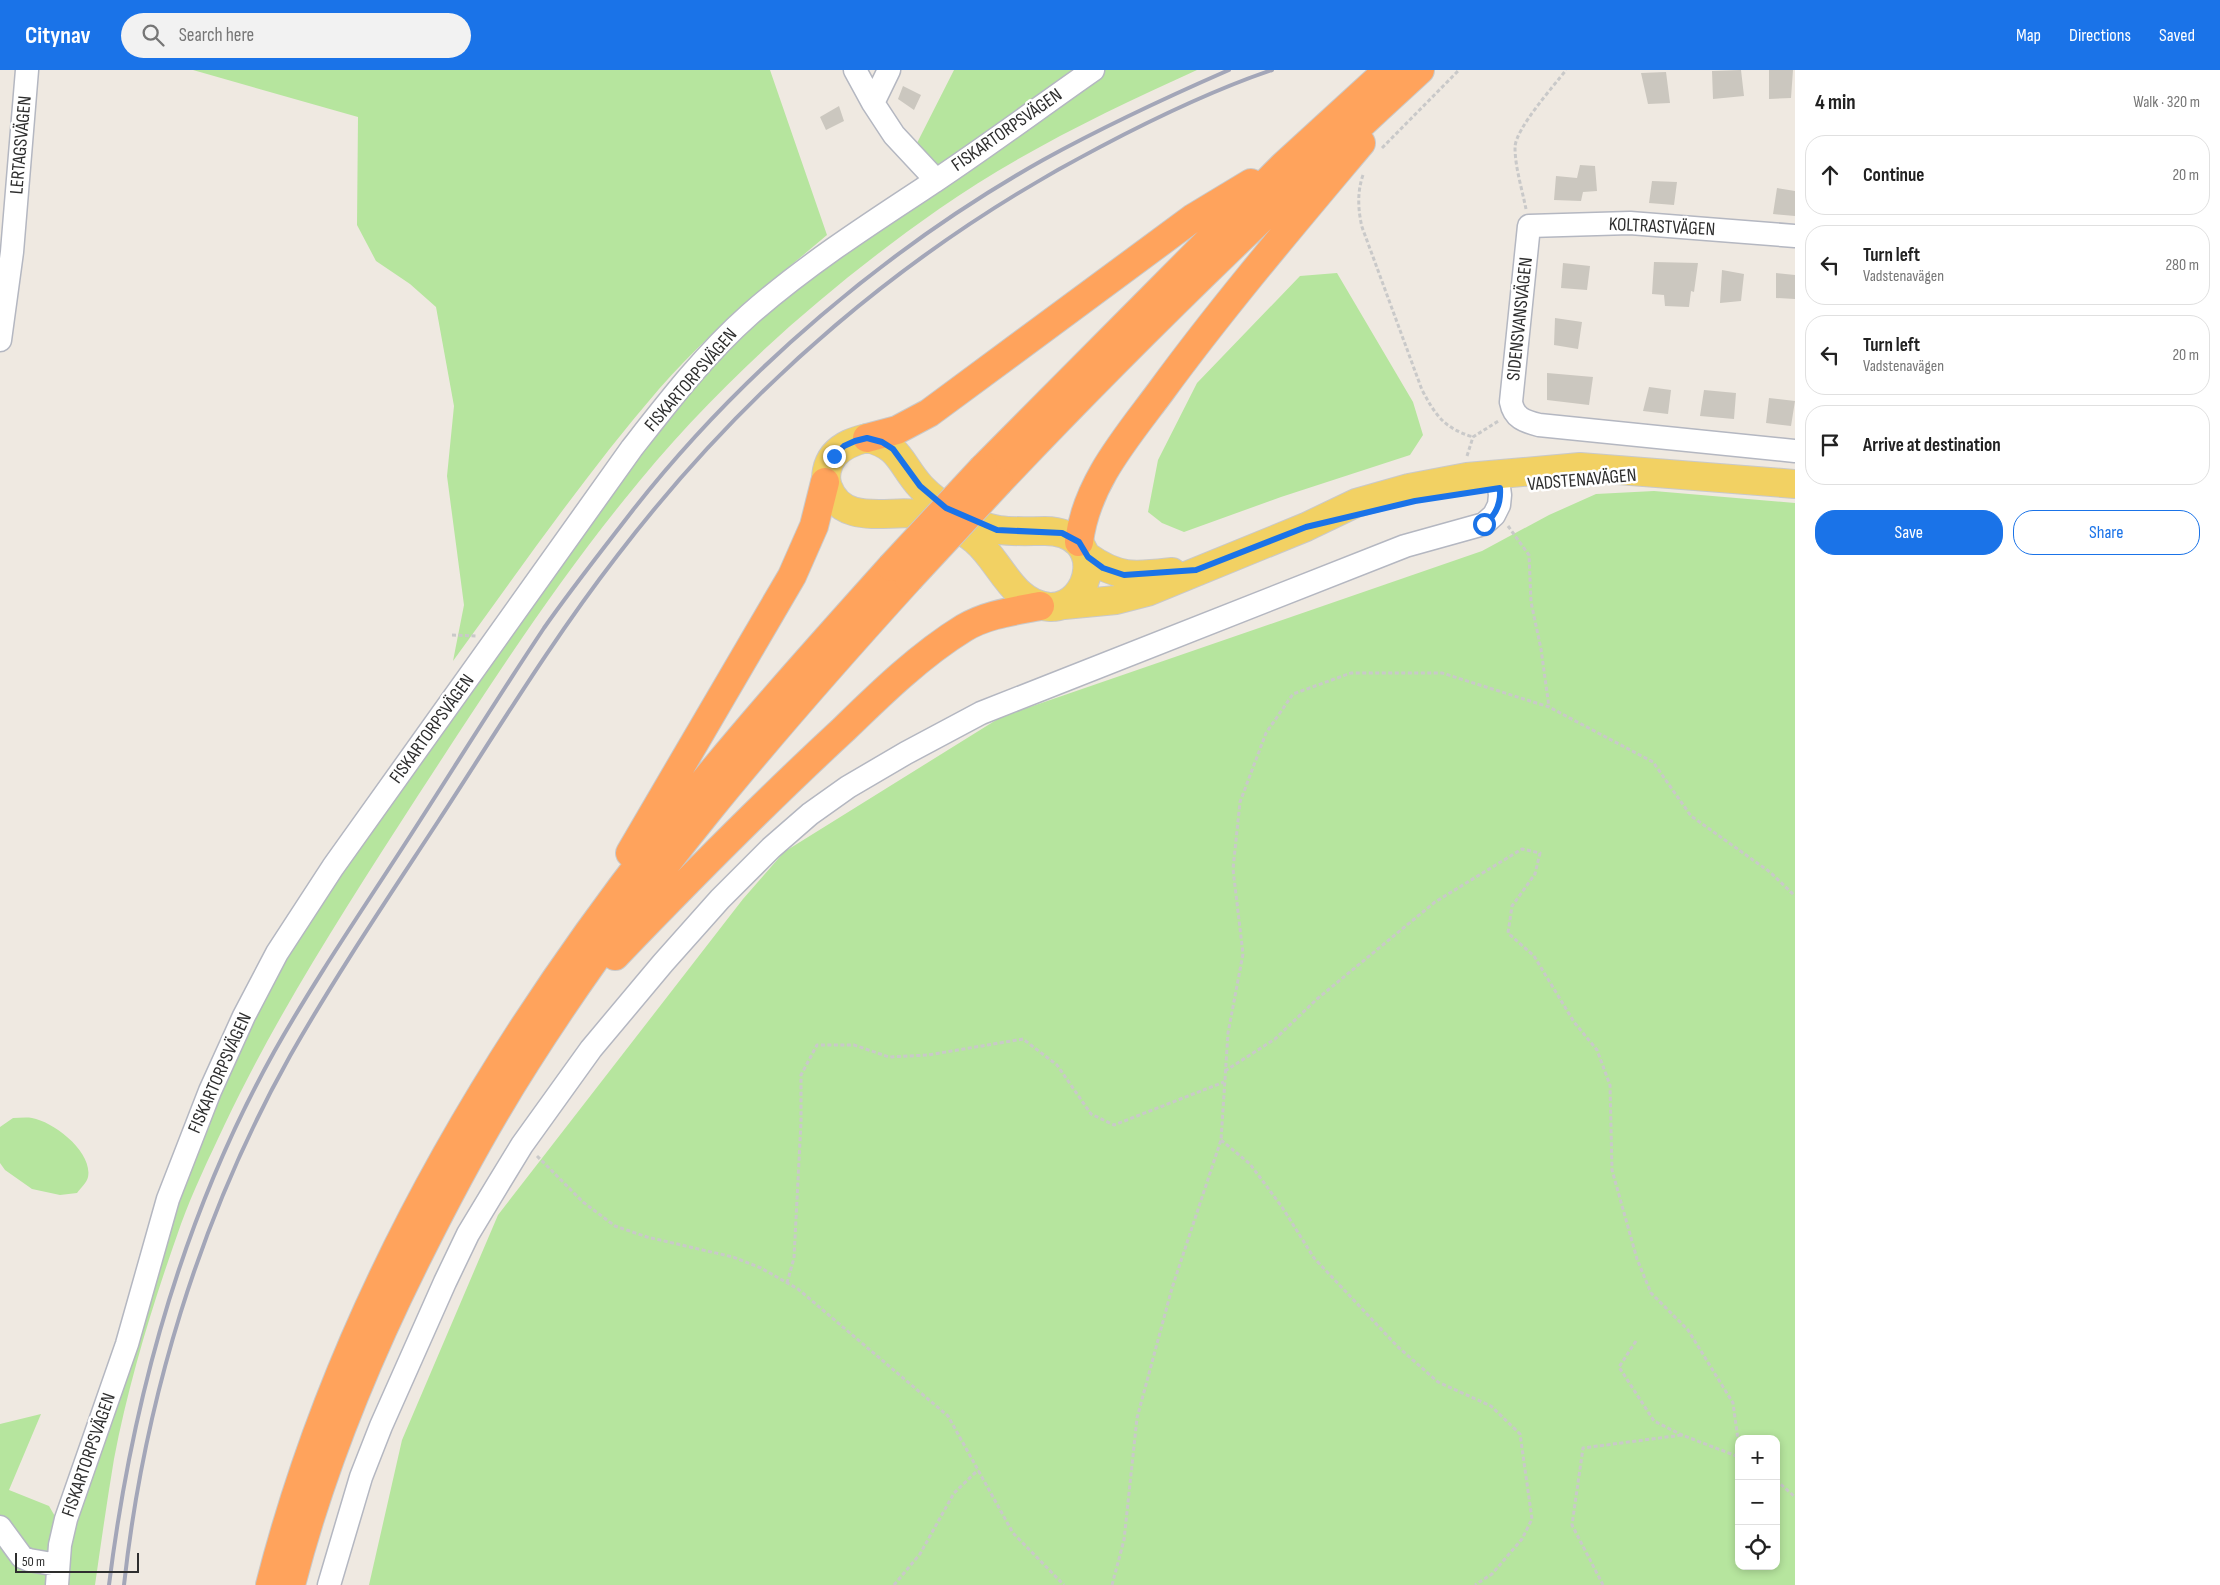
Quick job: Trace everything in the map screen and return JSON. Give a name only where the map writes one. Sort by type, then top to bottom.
[{"type":"highway","points":[[991,475],[1310,171],[1421,70]]},
{"type":"highway","points":[[1083,550],[1081,525],[1090,496],[1106,468],[1144,414],[1208,327],[1421,70]]},
{"type":"highway","points":[[566,964],[648,853],[708,777],[818,649],[900,573],[1284,165],[1387,72]]},
{"type":"highway","points":[[867,438],[897,430],[929,413],[1193,218],[1284,165]]},
{"type":"highway","points":[[270,1585],[311,1446],[357,1335],[390,1264],[437,1171],[479,1098],[566,964],[792,576],[814,526],[825,482]]},
{"type":"highway","points":[[291,1585],[318,1493],[374,1346],[455,1182],[497,1109],[554,1018],[632,908],[724,791],[827,669],[900,573]]},
{"type":"highway","points":[[554,1018],[765,803],[858,716],[933,650],[965,628],[986,618],[1052,605]]},
{"type":"main road","name":"VADSTENAVÄGEN","points":[[867,438],[882,442],[893,449],[920,486],[934,499],[964,517],[997,530],[1062,533],[1103,568],[1124,575],[1196,570]]},
{"type":"main road","points":[[867,438],[844,446],[834,456],[827,469],[825,482],[831,495],[848,510],[862,514],[916,514],[934,517],[954,526],[976,541],[1016,591],[1052,605],[1078,594],[1086,578],[1083,550]]},
{"type":"main road","name":"VADSTENAVÄGEN","points":[[1052,605],[1116,600],[1147,592],[1196,570],[1306,527],[1356,503],[1409,488],[1498,480],[1580,467],[1795,484]]},
{"type":"street","name":"LERTAGSVÄGEN","points":[[0,340],[12,252],[27,70]]},
{"type":"street","points":[[855,70],[873,103],[894,135],[936,180]]},
{"type":"street","points":[[873,103],[889,70]]},
{"type":"street","name":"FISKARTORPSVÄGEN","points":[[58,1575],[66,1519],[126,1344],[168,1199],[210,1091],[244,1016],[277,953],[333,867],[632,448],[674,393],[747,317],[826,252],[936,180],[1092,70]]},
{"type":"street","name":"KOLTRASTVÄGEN","points":[[1529,226],[1630,223],[1795,236]]},
{"type":"street","name":"SIDENSVANSVÄGEN","points":[[1513,411],[1511,402],[1529,226]]},
{"type":"street","points":[[1513,411],[1526,422],[1539,425],[1795,450]]},
{"type":"street","points":[[329,1585],[361,1477],[411,1356],[468,1234],[522,1146],[591,1049],[663,962],[771,848],[810,814],[848,787],[906,753],[981,713],[1405,546],[1484,524],[1494,515],[1499,505],[1498,480]]},
{"type":"street","points":[[0,1527],[22,1557],[58,1575]]},
{"type":"path","points":[[1375,154],[1459,70]]},
{"type":"path","points":[[1529,226],[1516,155],[1516,140],[1524,125],[1566,70]]},
{"type":"path","points":[[1367,167],[1359,194],[1358,211],[1362,227],[1407,354],[1422,390],[1435,414],[1451,428],[1473,437],[1513,411]]},
{"type":"path","points":[[1494,515],[1506,522],[1529,556],[1531,602],[1541,650],[1549,707]]},
{"type":"path","points":[[1112,1585],[1124,1540],[1137,1418],[1172,1288],[1221,1140],[1228,1033],[1243,954],[1233,869],[1240,802],[1266,733],[1293,694],[1352,673],[1442,673],[1549,707],[1653,762],[1691,816],[1770,872],[1795,896]]},
{"type":"path","points":[[1225,1071],[1275,1039],[1318,998],[1435,902],[1522,849],[1540,853],[1535,874],[1512,906],[1508,933],[1534,956],[1574,1022],[1597,1050],[1610,1085],[1612,1170],[1637,1259],[1651,1292],[1688,1330],[1733,1403],[1737,1435]]},
{"type":"path","points":[[787,1283],[794,1258],[801,1122],[801,1075],[817,1046],[854,1045],[889,1057],[928,1055],[1023,1039],[1057,1065],[1092,1114],[1114,1125],[1224,1082]]},
{"type":"path","points":[[1221,1140],[1250,1164],[1282,1208],[1314,1258],[1398,1347],[1438,1382],[1491,1406],[1520,1434],[1532,1519],[1522,1539],[1492,1574],[1475,1585]]},
{"type":"path","points":[[522,1146],[537,1155],[583,1202],[615,1226],[647,1236],[733,1257],[761,1268],[806,1296],[948,1416],[1013,1533],[1064,1585]]},
{"type":"path","points":[[1636,1341],[1619,1367],[1654,1421],[1682,1435],[1735,1455]]},
{"type":"path","points":[[1603,1585],[1572,1525],[1583,1448],[1682,1435]]},
{"type":"path","points":[[894,1585],[920,1554],[954,1493],[978,1470]]},
{"type":"path","points":[[1780,1484],[1795,1497]]},
{"type":"green space","points":[[193,70],[770,70],[827,235],[719,328],[659,389],[579,489],[453,661],[464,605],[447,476],[454,406],[436,307],[410,284],[376,261],[357,225],[358,117]]},
{"type":"green space","points":[[954,70],[1075,70],[939,168],[916,145]]},
{"type":"green space","points":[[1104,70],[1197,70],[1098,117],[1001,169],[939,209],[896,240],[811,308],[732,380],[658,459],[596,536],[517,646],[466,721],[315,958],[245,1082],[196,1187],[181,1224],[152,1311],[120,1429],[106,1506],[95,1585],[63,1585],[72,1524],[158,1256],[226,1073],[263,998],[300,934],[397,792],[636,452],[733,344],[794,287],[910,204],[968,173],[1003,142]]},
{"type":"green space","points":[[1337,273],[1413,402],[1423,435],[1410,455],[1281,497],[1184,532],[1162,523],[1148,512],[1158,460],[1197,383],[1300,276]]},
{"type":"green space","points":[[1654,491],[1795,503],[1795,1585],[369,1585],[402,1440],[498,1215],[743,899],[784,852],[1001,717],[1482,551],[1549,515],[1596,494]]},
{"type":"green space","points":[[13,1118],[30,1118],[51,1125],[78,1148],[88,1167],[88,1177],[77,1193],[60,1195],[32,1189],[5,1170],[0,1163],[0,1127]]},
{"type":"green space","points":[[41,1414],[9,1490],[49,1506],[56,1518],[49,1585],[0,1585],[0,1424]]},
{"type":"building","points":[[1741,70],[1744,96],[1713,99],[1712,71]]},
{"type":"building","points":[[1769,70],[1793,70],[1791,98],[1769,99]]},
{"type":"building","points":[[1666,72],[1670,103],[1648,104],[1641,73]]},
{"type":"building","points":[[903,86],[921,95],[914,110],[898,99]]},
{"type":"building","points":[[839,106],[844,121],[826,130],[820,117]]},
{"type":"building","points":[[1580,165],[1595,166],[1597,191],[1583,192],[1581,201],[1554,200],[1556,176],[1577,178]]},
{"type":"building","points":[[1652,181],[1677,182],[1674,205],[1649,203]]},
{"type":"building","points":[[1777,188],[1795,191],[1795,216],[1773,214]]},
{"type":"building","points":[[1654,262],[1698,263],[1694,292],[1691,291],[1689,307],[1665,306],[1664,295],[1652,294]]},
{"type":"building","points":[[1563,263],[1590,266],[1587,290],[1561,288]]},
{"type":"building","points":[[1722,270],[1744,274],[1741,301],[1720,303]]},
{"type":"building","points":[[1776,273],[1795,275],[1795,299],[1776,298]]},
{"type":"building","points":[[1555,318],[1582,322],[1578,349],[1554,345]]},
{"type":"building","points":[[1547,373],[1593,377],[1589,405],[1547,400]]},
{"type":"building","points":[[1649,387],[1671,390],[1668,414],[1643,411]]},
{"type":"building","points":[[1704,390],[1736,393],[1734,419],[1700,416]]},
{"type":"building","points":[[1769,398],[1795,401],[1791,426],[1766,423]]},
{"type":"railway","points":[[109,1585],[119,1516],[147,1378],[188,1244],[213,1178],[242,1114],[274,1052],[327,963],[513,675],[566,598],[633,510],[675,459],[721,409],[770,361],[875,272],[986,194],[1043,160],[1134,113],[1229,70]]},
{"type":"railway","points":[[124,1585],[133,1516],[146,1448],[181,1312],[203,1246],[229,1181],[258,1117],[290,1056],[363,937],[525,686],[617,556],[667,494],[721,434],[777,378],[836,325],[898,275],[963,229],[1030,186],[1100,147],[1184,105],[1272,70]]},
{"type":"route","points":[[834,456],[844,446],[855,441],[867,438],[882,442],[893,449],[900,457],[920,486],[946,508],[997,530],[1049,531],[1073,537],[1085,550],[1088,557],[1103,568],[1124,575],[1147,575],[1196,570],[1306,527],[1415,501],[1500,488],[1499,505],[1494,515],[1484,524]]}]
